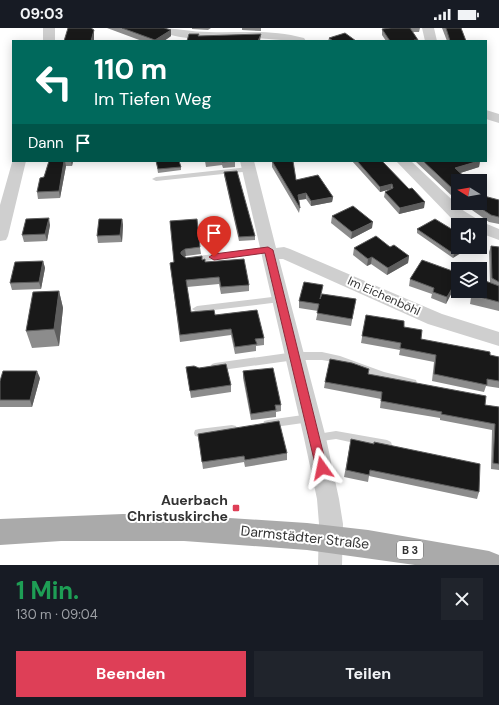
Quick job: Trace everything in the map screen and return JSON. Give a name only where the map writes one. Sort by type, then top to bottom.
[{"type":"main road","name":"Darmstädter Straße","points":[[0,532],[73,527],[180,527],[330,552],[413,550],[489,565]]},
{"type":"street","points":[[49,28],[49,40]]},
{"type":"street","points":[[165,28],[180,33],[202,35],[250,32],[272,33],[298,40]]},
{"type":"street","points":[[428,28],[431,40]]},
{"type":"street","points":[[487,114],[499,118]]},
{"type":"street","points":[[0,236],[19,162]]},
{"type":"street","points":[[404,162],[458,216],[462,218]]},
{"type":"street","points":[[248,165],[315,438],[331,512],[330,552]]},
{"type":"street","points":[[487,230],[499,235]]},
{"type":"street","name":"Im Eichenböhl","points":[[269,252],[284,253],[435,318],[499,339]]},
{"type":"lane","points":[[156,179],[248,165]]},
{"type":"lane","points":[[186,260],[269,252]]},
{"type":"lane","points":[[197,309],[280,299]]},
{"type":"lane","points":[[207,368],[295,356],[322,356],[340,360],[383,376],[424,385]]},
{"type":"lane","points":[[255,426],[310,418]]},
{"type":"lane","points":[[199,433],[239,428]]},
{"type":"lane","points":[[315,438],[336,435],[345,436],[400,448]]},
{"type":"building","points":[[68,28],[91,28],[94,30],[91,40],[64,40]]},
{"type":"building","points":[[122,28],[164,28],[171,30],[155,40]]},
{"type":"building","points":[[410,28],[418,40],[389,40],[382,29]]},
{"type":"building","points":[[446,28],[461,28],[466,40],[450,40]]},
{"type":"building","points":[[345,33],[355,40],[332,40],[329,38]]},
{"type":"building","points":[[189,34],[199,34],[198,36],[261,34],[258,40],[187,40]]},
{"type":"building","points":[[49,162],[64,162],[59,191],[37,192],[40,178],[44,177]]},
{"type":"building","points":[[156,162],[179,162],[181,167],[158,169]]},
{"type":"building","points":[[273,162],[293,162],[296,180],[318,175],[333,197],[311,201],[306,193],[298,195],[300,208]]},
{"type":"building","points":[[358,162],[383,162],[409,189],[412,188],[425,202],[400,208],[385,192],[393,188],[392,184],[380,187]]},
{"type":"building","points":[[424,162],[476,162],[455,168],[461,174],[451,174],[451,187]]},
{"type":"building","points":[[237,171],[255,236],[239,237],[224,172]]},
{"type":"building","points":[[487,197],[499,200],[499,217],[491,215],[484,210],[487,210]]},
{"type":"building","points":[[353,206],[373,222],[352,232],[332,216]]},
{"type":"building","points":[[49,218],[45,234],[22,235],[26,219]]},
{"type":"building","points":[[99,219],[122,219],[120,235],[97,236]]},
{"type":"building","points":[[197,219],[200,247],[185,249],[181,252],[181,254],[186,258],[202,256],[202,260],[205,259],[205,262],[244,259],[249,285],[221,287],[219,277],[186,280],[191,312],[214,310],[215,315],[257,310],[264,338],[255,339],[257,344],[235,347],[231,329],[180,335],[170,263],[174,262],[170,221]]},
{"type":"building","points":[[435,219],[451,229],[451,252],[417,229]]},
{"type":"building","points":[[376,236],[390,247],[394,245],[409,256],[388,268],[372,257],[368,259],[354,248]]},
{"type":"building","points":[[491,246],[499,247],[499,282],[492,278]]},
{"type":"building","points":[[422,260],[451,270],[451,290],[447,297],[433,292],[434,288],[410,279]]},
{"type":"building","points":[[43,261],[39,282],[10,283],[15,262]]},
{"type":"building","points":[[304,282],[323,285],[320,299],[322,294],[356,299],[352,319],[317,313],[319,304],[299,301]]},
{"type":"building","points":[[487,282],[499,286],[499,302],[484,298],[487,298]]},
{"type":"building","points":[[59,291],[54,329],[26,331],[33,292]]},
{"type":"building","points":[[366,315],[404,321],[404,327],[422,330],[421,339],[490,352],[490,355],[499,357],[499,381],[487,379],[487,385],[434,374],[436,355],[400,348],[401,343],[362,336]]},
{"type":"building","points":[[330,359],[352,363],[369,369],[368,374],[486,396],[485,405],[499,407],[499,464],[493,463],[495,424],[441,414],[442,412],[381,401],[382,392],[325,382]]},
{"type":"building","points":[[226,364],[231,385],[190,391],[186,367],[194,366],[199,368]]},
{"type":"building","points":[[273,368],[281,405],[275,405],[276,410],[251,414],[243,371]]},
{"type":"building","points":[[3,371],[37,371],[30,400],[0,400],[0,381]]},
{"type":"building","points":[[279,421],[287,453],[245,460],[244,456],[202,462],[198,434]]},
{"type":"building","points":[[351,439],[374,444],[374,442],[480,464],[479,492],[370,470],[369,475],[346,470]]},
{"type":"place","name":"Auerbach Christuskirche","points":[[236,508]]},
{"type":"route","points":[[214,257],[268,250],[322,468]]}]
